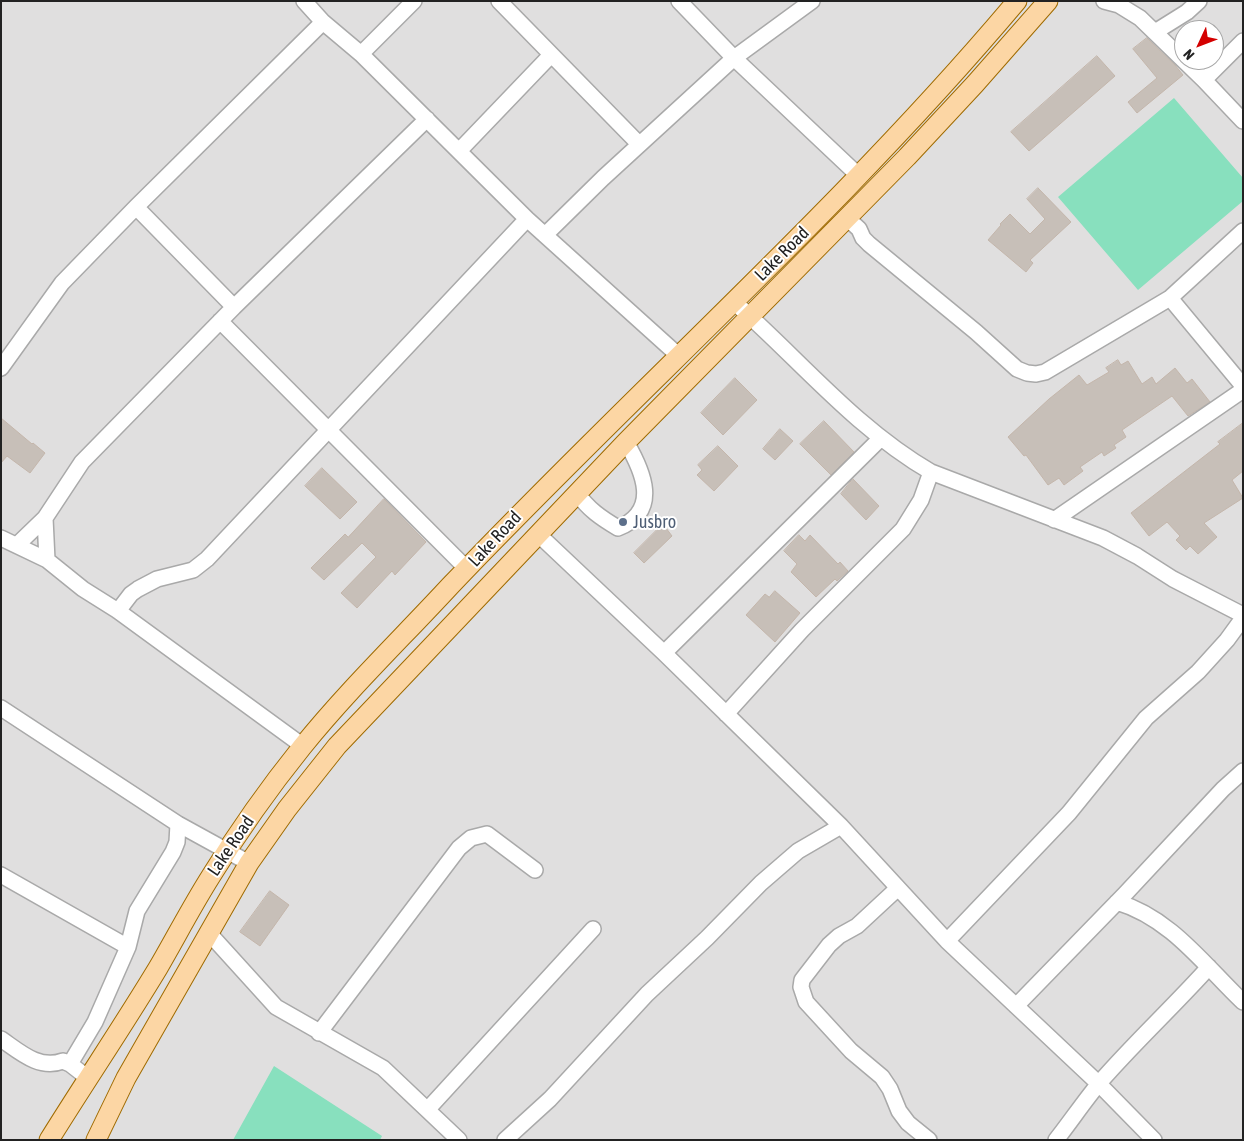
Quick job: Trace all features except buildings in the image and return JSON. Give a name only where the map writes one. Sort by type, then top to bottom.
[{"type":"main road","name":"Lake Road","points":[[49,1140],[158,967],[228,850],[303,746],[355,687],[569,463],[734,302],[859,176],[916,116],[1017,1]]},
{"type":"main road","name":"Lake Road","points":[[96,1140],[126,1078],[208,932],[249,864],[287,809],[337,746],[626,442],[847,218],[975,84],[1048,1]]},
{"type":"street","points":[[304,1],[323,22],[361,54],[527,219],[679,356]]},
{"type":"street","points":[[361,54],[414,1]]},
{"type":"street","points":[[499,1],[639,144]]},
{"type":"street","points":[[679,1],[734,58],[859,176]]},
{"type":"street","points":[[545,236],[639,144],[734,58],[812,1]]},
{"type":"street","points":[[1104,1],[1119,5],[1140,18],[1243,121]]},
{"type":"street","points":[[1155,32],[1187,12],[1199,1]]},
{"type":"street","points":[[1,368],[62,283],[323,22]]},
{"type":"street","points":[[1204,80],[1243,41]]},
{"type":"street","points":[[459,152],[551,54]]},
{"type":"street","points":[[17,545],[45,518],[82,462],[234,307],[427,120]]},
{"type":"street","points":[[136,207],[234,307]]},
{"type":"street","points":[[847,218],[869,244],[976,332],[1017,369],[1036,374],[1044,372],[1170,298],[1243,231]]},
{"type":"street","points":[[118,611],[131,594],[138,589],[157,579],[193,570],[207,559],[527,219]]},
{"type":"street","points":[[1170,298],[1243,386]]},
{"type":"street","points":[[734,302],[835,398],[881,438],[910,460],[931,472],[1103,538],[1137,556],[1173,580],[1243,617],[1227,640],[1198,672],[1146,718],[1069,812],[947,941]]},
{"type":"street","points":[[220,321],[467,569]]},
{"type":"street","points":[[1054,520],[1243,390]]},
{"type":"street","points":[[664,653],[881,438]]},
{"type":"street","points":[[577,493],[588,508],[618,528],[627,524],[634,517],[643,506],[645,497],[644,483],[641,469],[626,442]]},
{"type":"street","points":[[726,714],[802,630],[903,529],[921,500],[931,472]]},
{"type":"street","points":[[45,518],[47,560]]},
{"type":"street","points":[[539,534],[841,826],[947,941],[1099,1084],[1154,1140]]},
{"type":"street","points":[[1,538],[47,560],[83,589],[118,611],[303,746]]},
{"type":"street","points":[[1,708],[178,824],[228,850],[249,864]]},
{"type":"street","points":[[1016,1006],[1223,789],[1242,775]]},
{"type":"street","points":[[70,1064],[95,1022],[128,947],[138,911],[173,852],[177,842],[178,824]]},
{"type":"street","points":[[506,1140],[550,1099],[647,994],[708,938],[761,883],[798,851],[841,826]]},
{"type":"street","points":[[319,1033],[459,848],[471,838],[488,834],[535,870]]},
{"type":"street","points":[[3,881],[128,947]]},
{"type":"street","points":[[898,888],[858,926],[839,936],[829,945],[802,980],[801,987],[806,1002],[851,1051],[882,1077],[890,1089],[899,1111],[908,1123],[929,1140]]},
{"type":"street","points":[[1117,902],[1129,905],[1148,914],[1177,937],[1243,1002]]},
{"type":"street","points":[[428,1109],[593,930]]},
{"type":"street","points":[[208,932],[276,1008],[382,1068],[459,1140]]},
{"type":"street","points":[[1056,1140],[1099,1084],[1148,1029],[1180,999],[1209,967]]},
{"type":"street","points":[[1,1039],[41,1064],[56,1064],[63,1061],[88,1078]]},
{"type":"shaded area","points":[[1,1],[1243,1],[1243,1140],[1,1140]]},
{"type":"green space","points":[[1174,98],[1243,178],[1243,201],[1138,290],[1058,197]]},
{"type":"green space","points":[[274,1066],[382,1136],[380,1140],[233,1140]]},
{"type":"place","name":"Jusbro","points":[[623,522]]}]
